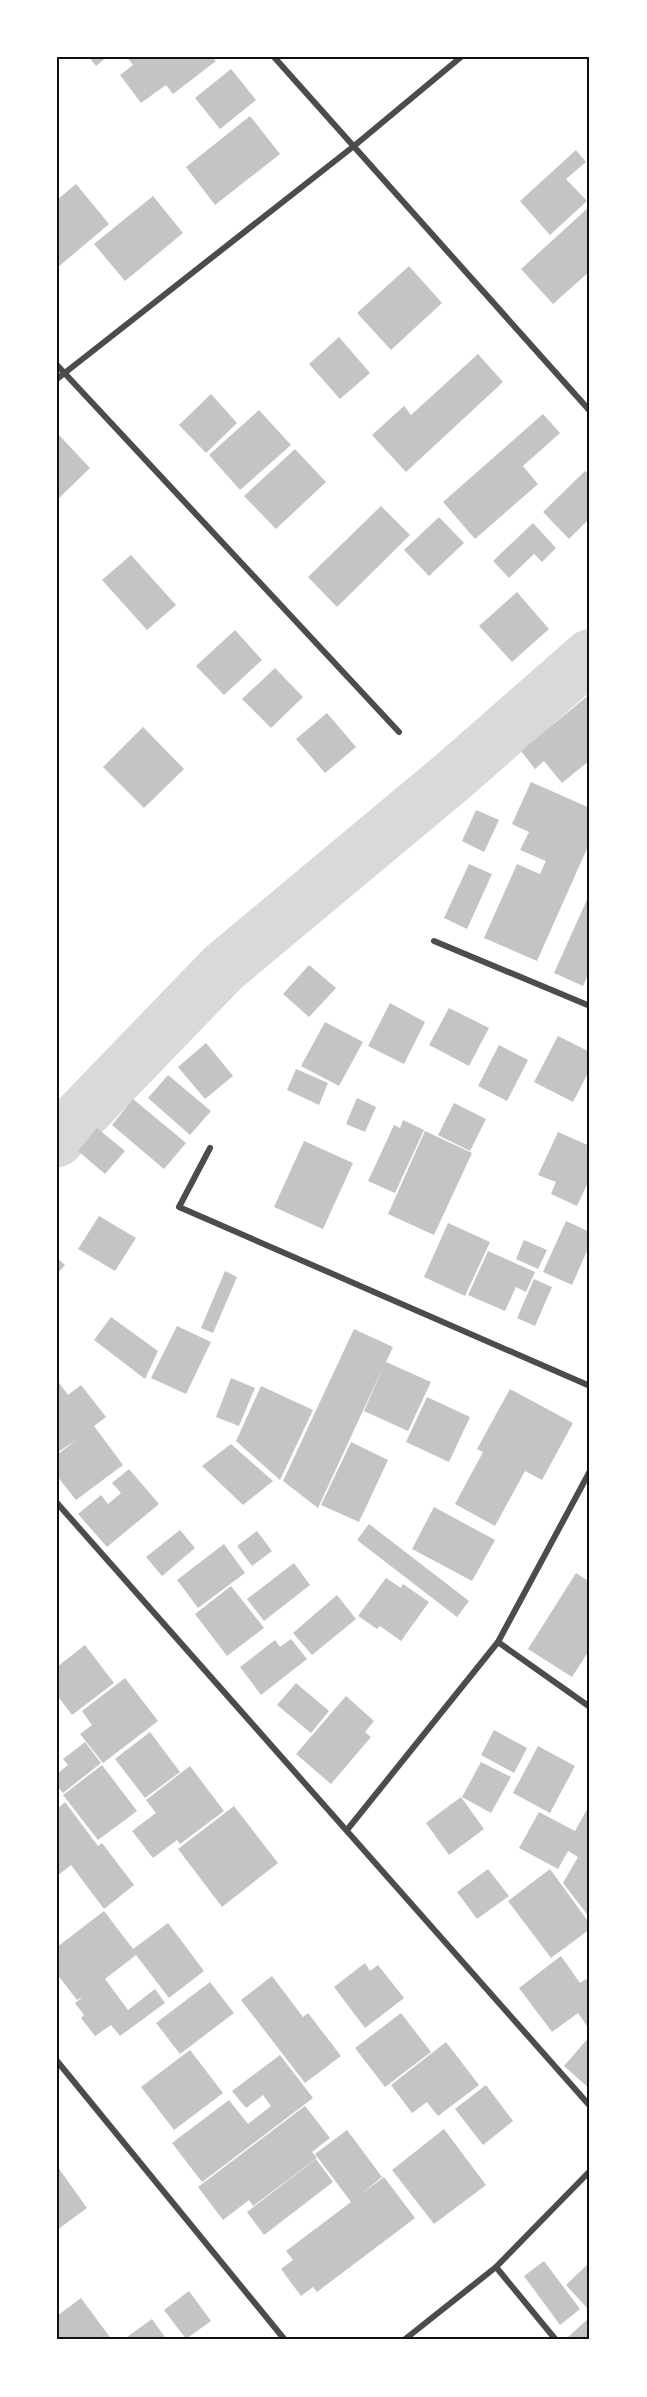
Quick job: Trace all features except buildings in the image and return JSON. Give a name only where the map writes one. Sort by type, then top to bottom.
[{"type":"street","points":[[274,57],[590,411]]},
{"type":"street","points":[[57,379],[354,146],[461,57]]},
{"type":"street","points":[[57,365],[399,732]]},
{"type":"street","points":[[434,941],[590,1006]]},
{"type":"street","points":[[210,1148],[179,1207],[590,1386]]},
{"type":"street","points":[[347,1830],[498,1642],[590,1471]]},
{"type":"street","points":[[57,1503],[590,2106]]},
{"type":"street","points":[[498,1642],[590,1707]]},
{"type":"street","points":[[57,2061],[285,2340]]},
{"type":"street","points":[[404,2340],[496,2267],[590,2171]]},
{"type":"street","points":[[496,2267],[556,2340]]},
{"type":"waterway","points":[[57,1140],[223,968],[452,777],[590,656]]}]
